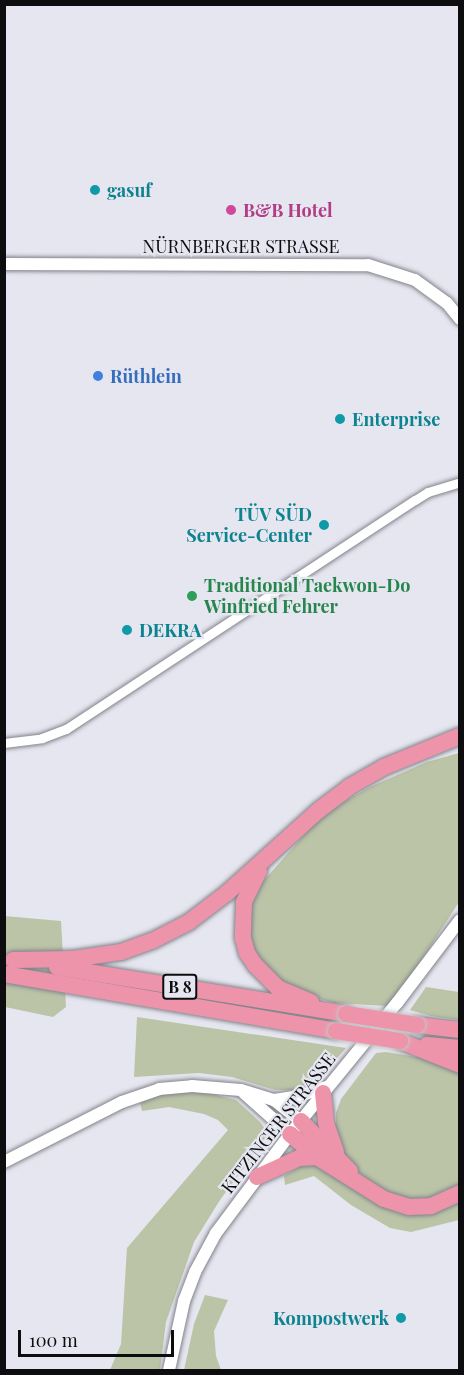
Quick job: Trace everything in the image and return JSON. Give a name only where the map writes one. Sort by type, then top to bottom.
[{"type":"highway","points":[[7,964],[73,960],[121,952],[152,941],[189,922],[264,862],[319,810],[349,787],[384,767],[458,738]]},
{"type":"highway","points":[[264,862],[244,902],[243,938],[248,953],[255,965],[278,987],[346,1014]]},
{"type":"highway","name":"B 8","points":[[7,964],[459,1030]]},
{"type":"highway","name":"B 8","points":[[7,964],[336,1031],[459,1048]]},
{"type":"highway","points":[[400,1041],[459,1065]]},
{"type":"highway","points":[[325,1090],[326,1123],[337,1156]]},
{"type":"highway","points":[[295,1127],[337,1156],[365,1187]]},
{"type":"highway","points":[[295,1127],[317,1156],[384,1199],[408,1207],[431,1206],[459,1193]]},
{"type":"highway","points":[[257,1177],[299,1158],[317,1156]]},
{"type":"street","name":"NÜRNBERGER STRASSE","points":[[4,264],[368,265],[415,280],[447,303],[459,319]]},
{"type":"street","points":[[4,743],[42,738],[66,729],[415,500],[459,482]]},
{"type":"street","name":"KITZINGER STRASSE","points":[[169,1371],[178,1324],[195,1272],[216,1233],[295,1127],[397,1003],[459,920]]},
{"type":"street","points":[[4,1162],[122,1102],[159,1089],[192,1086],[241,1090],[274,1100],[325,1090]]},
{"type":"street","points":[[241,1090],[295,1127]]},
{"type":"street","points":[[274,1100],[295,1127]]},
{"type":"green space","points":[[459,753],[459,902],[399,995],[387,1006],[334,1003],[295,992],[253,957],[247,917],[258,887],[313,825],[343,802],[372,786],[427,762]]},
{"type":"green space","points":[[4,916],[61,921],[66,1007],[53,1017],[5,1007]]},
{"type":"green space","points":[[426,987],[459,992],[459,1020],[410,1010]]},
{"type":"green space","points":[[137,1017],[346,1048],[322,1075],[297,1090],[275,1090],[232,1077],[199,1073],[134,1077]]},
{"type":"green space","points":[[386,1052],[423,1058],[459,1072],[459,1185],[428,1200],[396,1198],[367,1182],[339,1147],[331,1125],[336,1123],[336,1113],[341,1099],[376,1053]]},
{"type":"green space","points":[[192,1089],[236,1100],[260,1122],[266,1130],[266,1138],[220,1200],[194,1242],[166,1322],[160,1370],[110,1370],[121,1344],[127,1248],[228,1130],[218,1120],[204,1114],[169,1107],[142,1111],[139,1098]]},
{"type":"green space","points":[[301,1163],[317,1163],[381,1205],[459,1200],[459,1220],[411,1232],[390,1228],[351,1205],[314,1176],[285,1185],[284,1176],[301,1166]]},
{"type":"green space","points":[[205,1295],[228,1300],[214,1331],[216,1356],[221,1370],[184,1370],[194,1324]]},
{"type":"place","name":"gasuf","points":[[95,190]]},
{"type":"place","name":"B&B Hotel","points":[[231,210]]},
{"type":"place","name":"Rüthlein","points":[[98,376]]},
{"type":"place","name":"Enterprise","points":[[340,419]]},
{"type":"place","name":"TÜV SÜD Service-Center","points":[[324,525]]},
{"type":"place","name":"Traditional Taekwon-Do Winfried Fehrer","points":[[192,596]]},
{"type":"place","name":"DEKRA","points":[[127,630]]},
{"type":"place","name":"Kompostwerk","points":[[401,1318]]}]
